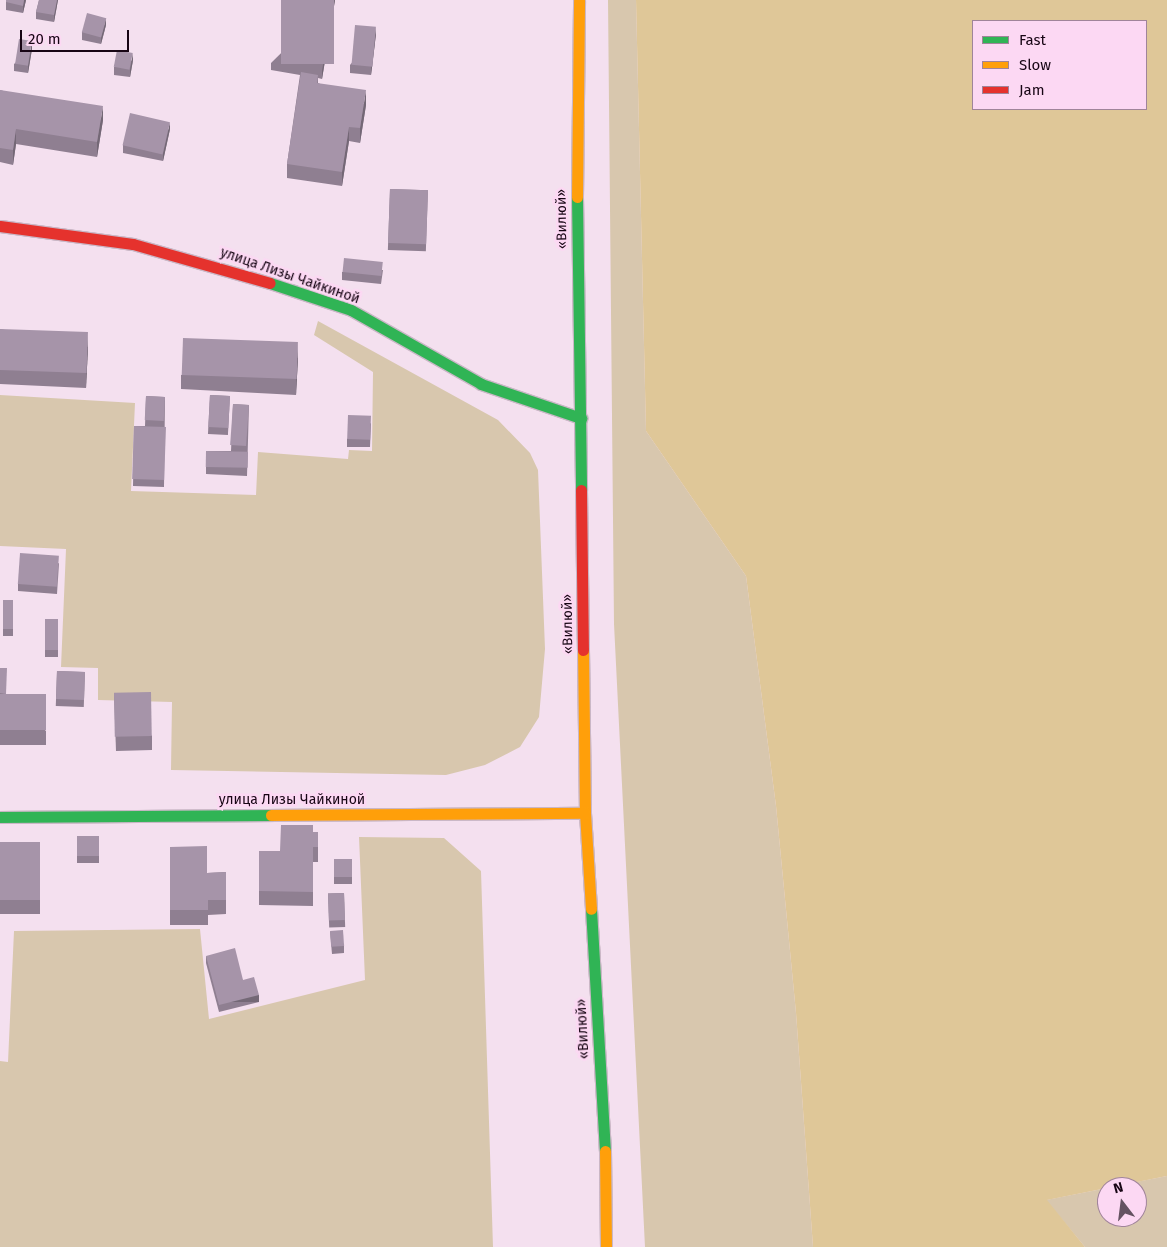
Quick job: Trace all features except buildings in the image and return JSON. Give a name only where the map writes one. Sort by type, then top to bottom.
[{"type":"main road","name":"«Вилюй»","points":[[579,0],[577,201],[585,814],[605,1139],[606,1247]]},
{"type":"main road","name":"улица Лизы Чайкиной","points":[[0,226],[133,244],[252,277],[350,310],[481,384],[581,418]]},
{"type":"main road","name":"улица Лизы Чайкиной","points":[[0,817],[585,814]]},
{"type":"shaded area","points":[[608,0],[636,0],[646,431],[746,576],[776,806],[796,1013],[813,1247],[645,1247],[614,624]]},
{"type":"shaded area","points":[[636,0],[1167,0],[1167,1176],[1147,1180],[1147,1177],[1097,1177],[1097,1190],[1047,1200],[1085,1247],[813,1247],[796,1013],[776,806],[746,576],[646,431]]},
{"type":"shaded area","points":[[318,321],[498,420],[530,453],[538,470],[545,649],[539,717],[520,747],[485,765],[446,775],[171,770],[172,702],[98,700],[98,668],[61,667],[66,549],[0,546],[0,395],[135,403],[131,491],[256,495],[258,452],[348,459],[349,450],[372,451],[373,372],[314,335]]},
{"type":"shaded area","points":[[359,837],[444,838],[481,871],[493,1247],[0,1247],[0,1061],[8,1062],[14,931],[200,929],[209,1019],[365,980]]},
{"type":"shaded area","points":[[1167,1176],[1167,1247],[1085,1247],[1046,1200],[1097,1190],[1097,1227],[1147,1227],[1147,1180]]},
{"type":"traffic: fast","points":[[577,197],[581,490]]},
{"type":"traffic: fast","points":[[270,283],[351,310],[481,384],[581,418]]},
{"type":"traffic: fast","points":[[0,817],[271,815]]},
{"type":"traffic: fast","points":[[591,909],[605,1151]]},
{"type":"traffic: slow","points":[[577,197],[579,0]]},
{"type":"traffic: slow","points":[[583,650],[585,813],[591,909]]},
{"type":"traffic: slow","points":[[271,815],[585,813]]},
{"type":"traffic: slow","points":[[605,1151],[606,1247]]},
{"type":"traffic: jam","points":[[0,226],[133,244],[270,283]]},
{"type":"traffic: jam","points":[[581,490],[583,650]]}]
